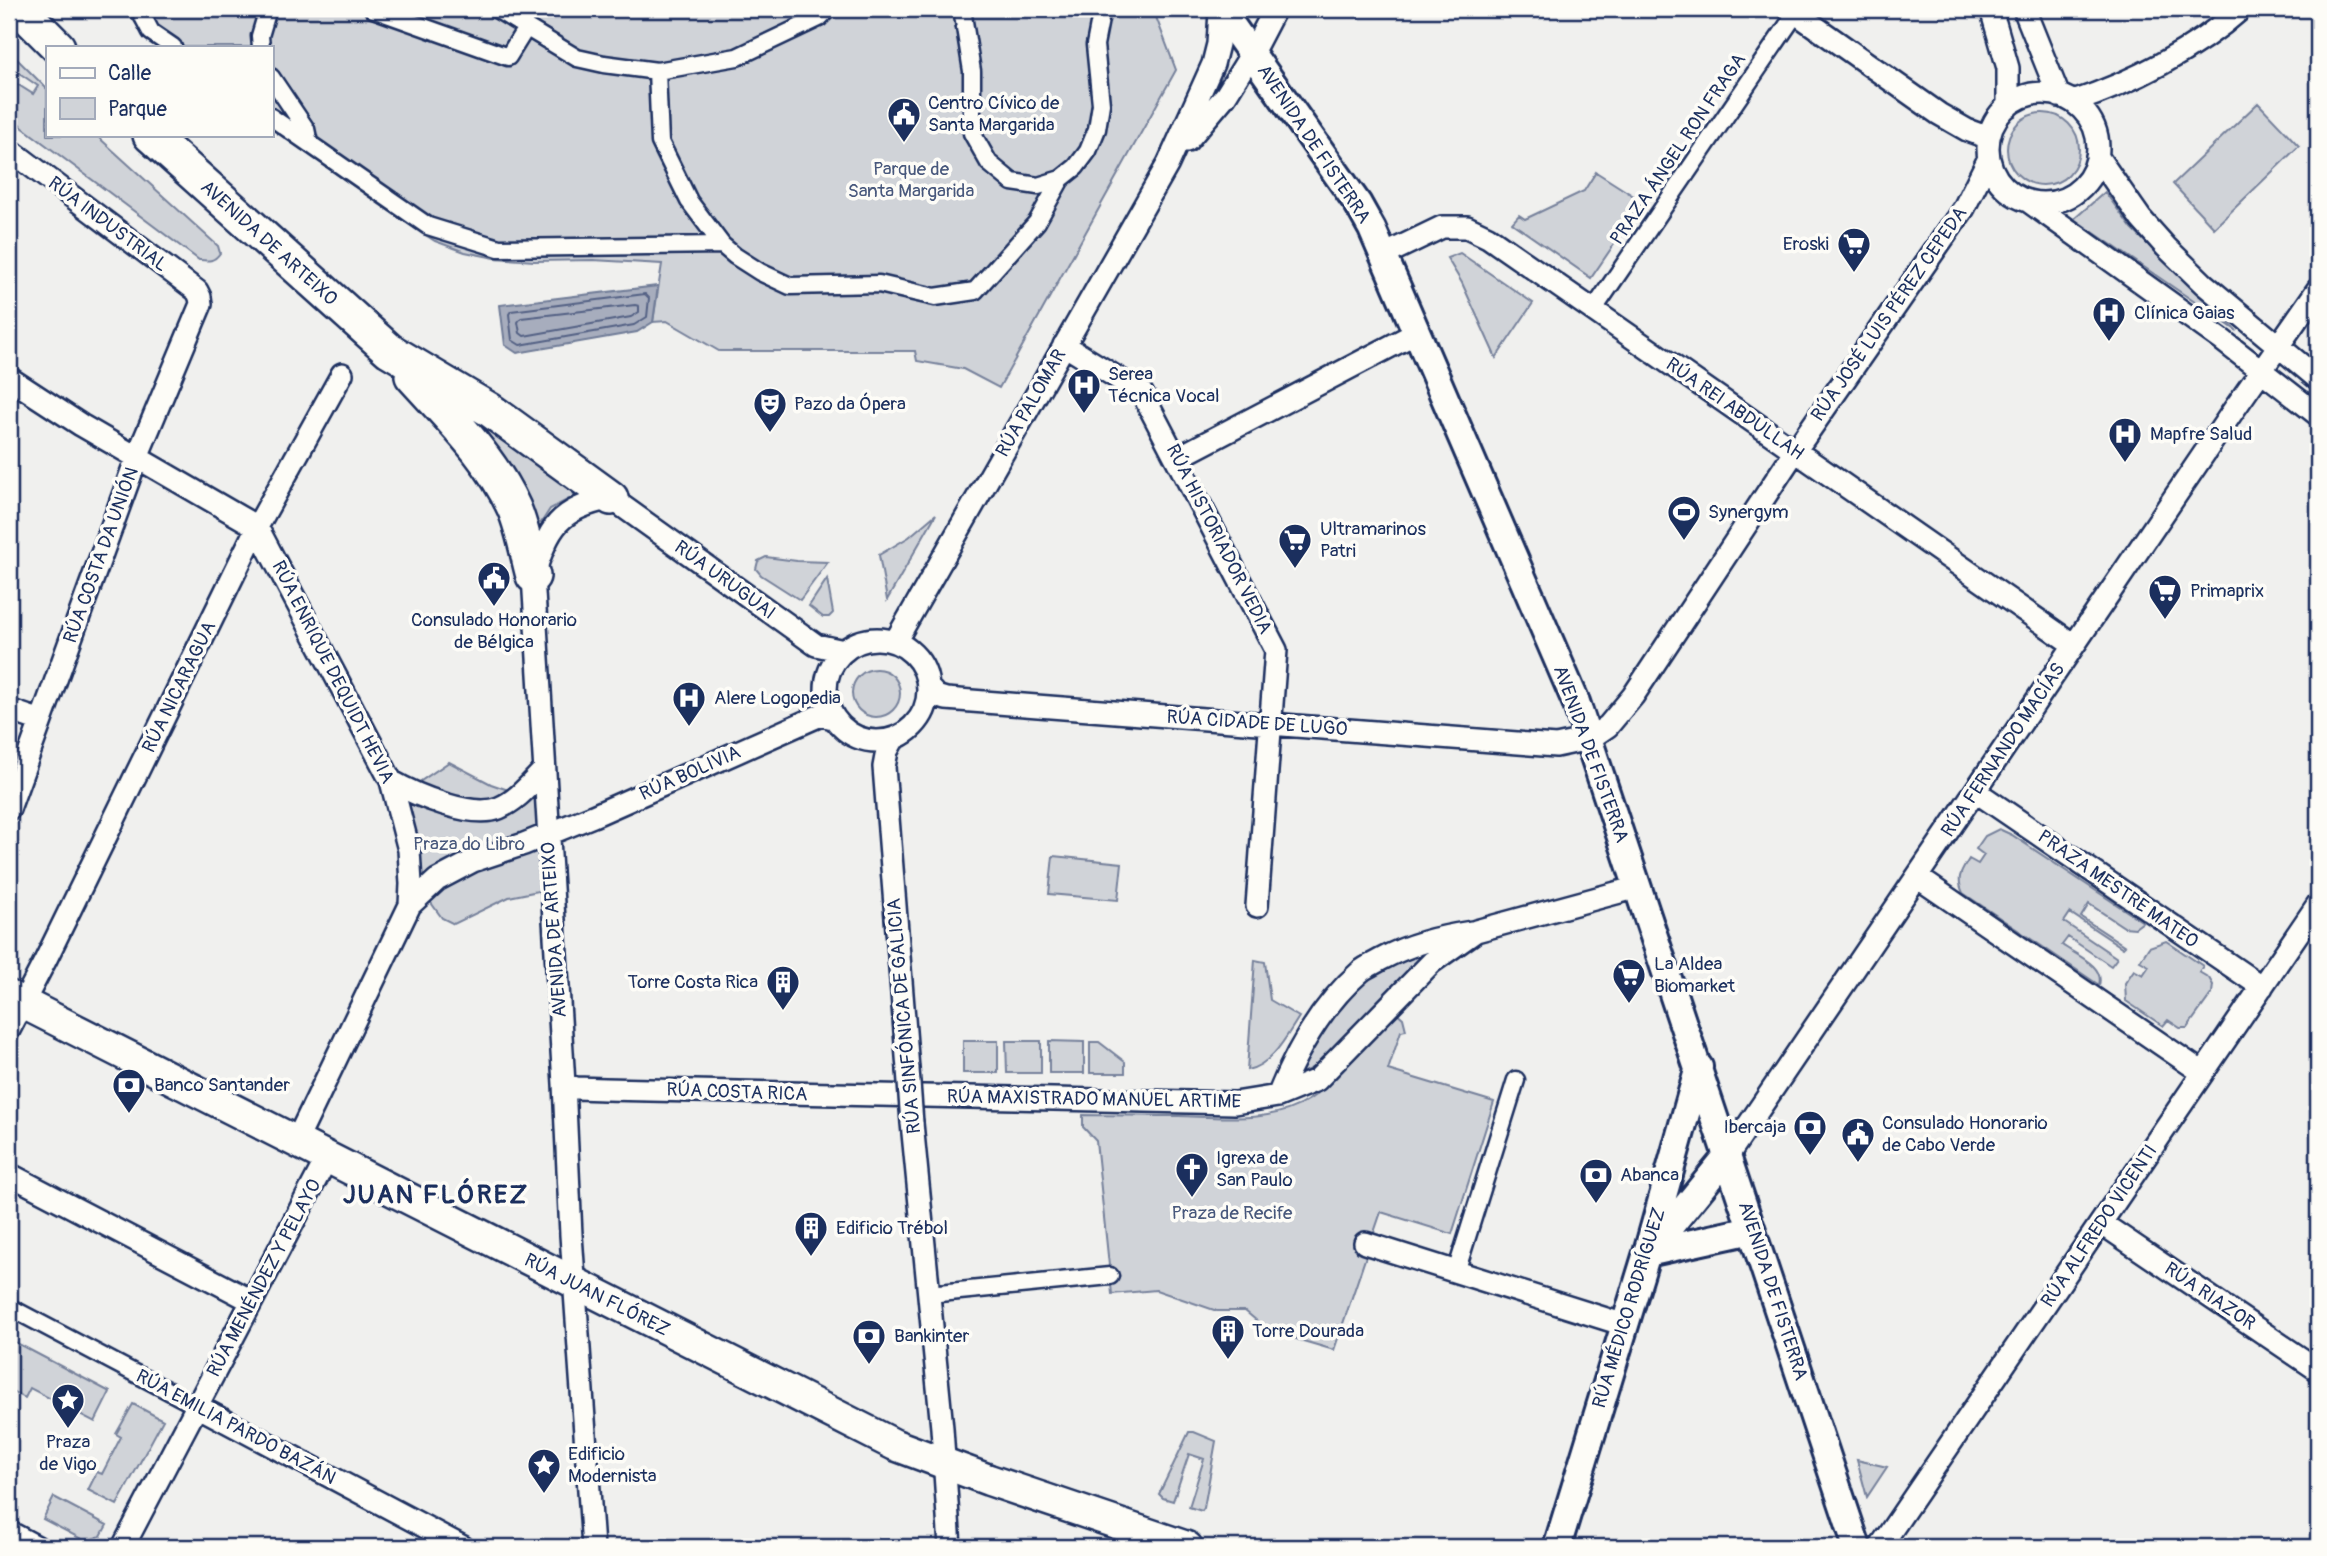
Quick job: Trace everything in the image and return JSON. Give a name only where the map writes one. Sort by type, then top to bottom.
[{"type":"main road","points":[[20,9],[57,46]]},
{"type":"main road","name":"AVENIDA DE ARTEIXO","points":[[151,136],[389,350],[481,454],[515,510],[533,576]]},
{"type":"main road","name":"AVENIDA DE ARTEIXO","points":[[389,350],[489,410],[611,498]]},
{"type":"main road","name":"RÚA JUAN FLÓREZ","points":[[13,1000],[895,1445],[945,1465],[1187,1547]]},
{"type":"street","points":[[139,9],[151,32],[172,46]]},
{"type":"street","points":[[261,46],[260,36],[268,9]]},
{"type":"street","points":[[373,9],[509,57],[526,28]]},
{"type":"street","points":[[496,9],[577,58],[657,71],[737,57],[819,18],[828,9]]},
{"type":"street","points":[[962,9],[972,71],[972,132],[989,163],[1012,182],[1038,186],[1061,179],[1076,167],[1088,151],[1097,129],[1101,104],[1095,45],[1102,9]]},
{"type":"street","points":[[1991,9],[2008,68],[2008,106]]},
{"type":"street","points":[[2024,9],[2066,99],[2086,114],[2095,130],[2097,156],[2091,174],[2073,194],[2056,202],[2028,201]]},
{"type":"street","points":[[2241,9],[2197,43],[2106,92],[2066,99],[2032,95],[2015,101],[1996,121],[1989,148],[1996,177],[2010,192],[2028,201],[2261,370],[2318,415]]},
{"type":"street","name":"AVENIDA DE FISTERRA","points":[[1220,10],[1358,204],[1384,255],[1576,702],[1857,1547]]},
{"type":"street","name":"RÚA PALOMAR","points":[[895,642],[1168,164],[1213,64],[1218,44],[1220,10]]},
{"type":"street","points":[[1793,11],[1939,114],[1967,130],[1989,148]]},
{"type":"street","name":"PRAZA ÁNGEL RON FRAGA","points":[[1594,309],[1793,11]]},
{"type":"street","name":"RÚA PALOMAR","points":[[1168,164],[1226,95],[1271,15]]},
{"type":"street","points":[[657,71],[660,142],[689,201],[722,245],[734,256],[790,286],[879,284],[935,297],[975,291],[1037,222],[1061,179]]},
{"type":"street","points":[[273,80],[306,129],[309,143]]},
{"type":"street","points":[[273,118],[428,226],[499,248],[722,245]]},
{"type":"street","name":"RÚA JOSÉ LUIS PÉREZ CEPEDA","points":[[1589,739],[1608,726],[1633,696],[1794,451],[1964,208],[1989,148]]},
{"type":"street","name":"RÚA INDUSTRIAL","points":[[9,149],[197,291],[201,304]]},
{"type":"street","points":[[2097,156],[2141,219],[2166,247],[2204,284],[2318,379]]},
{"type":"street","name":"RÚA REI ABDULLAH","points":[[1384,255],[1442,228],[1467,227],[1488,237],[2074,645]]},
{"type":"street","name":"RÚA FERNANDO MACÍAS","points":[[1728,1155],[2318,289]]},
{"type":"street","name":"RÚA COSTA DA UNIÓN","points":[[9,809],[137,457],[201,304]]},
{"type":"street","points":[[1177,458],[1416,333]]},
{"type":"street","name":"RÚA HISTORIADOR VEDIA","points":[[1064,345],[1142,393],[1276,650],[1257,906]]},
{"type":"street","name":"RÚA NICARAGUA","points":[[9,1030],[13,1000],[257,527],[342,374]]},
{"type":"street","points":[[9,378],[81,425],[257,527]]},
{"type":"street","name":"AVENIDA DE ARTEIXO","points":[[593,1547],[533,576],[552,529],[564,517],[585,505],[611,498]]},
{"type":"street","name":"RÚA URUGUAI","points":[[611,498],[810,641],[825,648],[844,651]]},
{"type":"street","name":"RÚA ENRIQUE DEQUIDT HEVIA","points":[[257,527],[391,781],[409,850],[410,905],[296,1143]]},
{"type":"street","points":[[871,639],[895,642],[919,660],[927,678],[928,701],[915,725],[893,740],[866,741],[853,736],[833,718],[827,701],[826,682],[832,665],[844,651],[855,644],[871,639]]},
{"type":"street","name":"RÚA CIDADE DE LUGO","points":[[929,688],[936,696],[946,699],[1556,746],[1589,739]]},
{"type":"street","points":[[9,710],[41,722]]},
{"type":"street","name":"RÚA BOLIVIA","points":[[548,835],[821,715],[833,718]]},
{"type":"street","name":"RÚA SINFÓNICA DE GALICIA","points":[[893,740],[887,751],[884,767],[912,1123],[945,1465],[950,1547]]},
{"type":"street","points":[[391,781],[446,805],[496,809],[517,798],[544,770]]},
{"type":"street","name":"PRAZA MESTRE MATEO","points":[[1975,790],[2262,987]]},
{"type":"street","points":[[410,905],[437,880],[473,861],[548,835]]},
{"type":"street","points":[[1917,877],[2203,1073]]},
{"type":"street","name":"RÚA MAXISTRADO MANUEL ARTIME","points":[[1278,1097],[1292,1062],[1329,1006],[1362,970],[1399,950],[1434,938],[1476,932],[1638,887]]},
{"type":"street","name":"RÚA ALFREDO VICENTI","points":[[1880,1547],[2318,904]]},
{"type":"street","name":"RÚA MAXISTRADO MANUEL ARTIME","points":[[910,1096],[1235,1104],[1278,1097],[1317,1080],[1432,962],[1476,932]]},
{"type":"street","name":"RÚA MÉDICO RODRÍGUEZ","points":[[1557,1547],[1647,1253],[1699,1067]]},
{"type":"street","points":[[1456,1272],[1516,1080]]},
{"type":"street","name":"RÚA COSTA RICA","points":[[564,1084],[576,1088],[910,1096]]},
{"type":"street","points":[[1647,1253],[1728,1155]]},
{"type":"street","name":"RÚA MENÉNDEZ Y PELAYO","points":[[123,1547],[327,1158]]},
{"type":"street","points":[[9,1174],[252,1301]]},
{"type":"street","name":"RÚA RIAZOR","points":[[2101,1223],[2318,1370]]},
{"type":"street","points":[[1647,1253],[1752,1230]]},
{"type":"street","points":[[1365,1243],[1625,1325]]},
{"type":"street","points":[[929,1294],[1110,1276]]},
{"type":"street","name":"RÚA EMILIA PARDO BAZÁN","points":[[9,1307],[463,1547]]},
{"type":"street","points":[[9,1532],[37,1547]]},
{"type":"green space","name":"Parque de Santa Margarida","points":[[126,9],[1153,9],[1176,70],[999,388],[963,369],[917,361],[915,351],[719,351],[667,321],[653,322],[662,264],[495,258],[465,252],[435,241],[273,129],[273,46],[156,46],[147,40]]},
{"type":"green space","points":[[9,51],[46,88],[46,136],[97,136],[218,246],[218,256],[211,260],[199,260],[22,127],[9,111],[9,79],[33,94],[38,86],[9,66]]},
{"type":"green space","points":[[2258,103],[2299,146],[2214,228],[2173,184]]},
{"type":"green space","points":[[2036,113],[2050,113],[2069,123],[2079,142],[2079,156],[2069,175],[2050,185],[2036,185],[2017,175],[2007,156],[2007,142],[2017,123]]},
{"type":"green space","points":[[1596,172],[1643,202],[1591,278],[1512,223],[1519,215],[1525,219],[1584,191]]},
{"type":"green space","points":[[2105,192],[2132,229],[2237,331],[2074,219]]},
{"type":"green space","points":[[1460,253],[1533,303],[1496,358],[1462,283],[1447,258]]},
{"type":"green space","points":[[479,423],[576,490],[573,497],[550,509],[541,523],[534,522],[476,425]]},
{"type":"green space","points":[[936,514],[887,600],[879,555],[909,537]]},
{"type":"green space","points":[[766,557],[828,562],[800,600],[756,569],[758,561]]},
{"type":"green space","points":[[827,579],[833,613],[829,617],[823,617],[809,606]]},
{"type":"green space","points":[[876,669],[893,676],[900,693],[893,710],[876,717],[859,710],[852,693],[859,676]]},
{"type":"green space","name":"Praza do Libro","points":[[449,762],[491,784],[546,803],[551,878],[538,891],[509,897],[454,924],[442,918],[411,875],[390,802]]},
{"type":"green space","points":[[1999,829],[2143,922],[2135,928],[2124,927],[2089,904],[2081,917],[2125,946],[2123,948],[2070,913],[2064,922],[2117,958],[2111,966],[2068,937],[2062,945],[2093,966],[2100,978],[2099,985],[1963,893],[1960,875],[1969,859],[1978,864],[1984,855],[1976,849],[1985,836]]},
{"type":"green space","points":[[1053,856],[1122,863],[1118,900],[1049,894]]},
{"type":"green space","points":[[2166,941],[2203,966],[2199,972],[2209,978],[2213,985],[2212,993],[2187,1028],[2180,1028],[2168,1020],[2163,1026],[2126,1001],[2125,983],[2134,970],[2143,975],[2149,966],[2140,961],[2149,947]]},
{"type":"green space","points":[[1437,948],[1413,965],[1314,1067],[1296,1076],[1336,1012],[1360,984],[1389,961]]},
{"type":"green space","points":[[1255,960],[1265,962],[1270,1000],[1299,1017],[1271,1056],[1247,1070]]},
{"type":"green space","name":"Praza de Recife","points":[[1395,1011],[1403,1018],[1406,1030],[1401,1031],[1388,1070],[1494,1102],[1452,1234],[1381,1212],[1334,1350],[1269,1331],[1245,1311],[1217,1311],[1156,1290],[1112,1294],[1096,1141],[1083,1127],[1083,1115],[1229,1118],[1263,1116],[1295,1107],[1321,1091]]},
{"type":"green space","points":[[963,1041],[998,1041],[998,1073],[963,1073]]},
{"type":"green space","points":[[1006,1041],[1041,1041],[1041,1073],[1007,1073]]},
{"type":"green space","points":[[1049,1041],[1084,1042],[1084,1073],[1049,1073]]},
{"type":"green space","points":[[1090,1042],[1099,1042],[1125,1062],[1125,1073],[1090,1073]]},
{"type":"green space","points":[[9,1339],[110,1392],[95,1422],[30,1388],[25,1398],[9,1390]]},
{"type":"green space","points":[[133,1404],[163,1420],[117,1505],[88,1490],[97,1472],[102,1474],[121,1437],[116,1434]]},
{"type":"green space","points":[[1189,1432],[1216,1441],[1202,1511],[1189,1507],[1204,1459],[1189,1454],[1173,1501],[1159,1494]]},
{"type":"green space","points":[[1857,1460],[1887,1467],[1867,1497]]},
{"type":"green space","points":[[54,1497],[107,1525],[101,1536],[85,1541],[43,1519]]},
{"type":"water","points":[[658,286],[653,322],[637,332],[517,353],[505,345],[500,305]]},
{"type":"place","name":"Centro Cívico de Santa Margarida","points":[[904,144]]},
{"type":"place","name":"Eroski","points":[[1854,274]]},
{"type":"place","name":"Clínica Gaias","points":[[2109,343]]},
{"type":"place","name":"Serea Técnica Vocal","points":[[1084,415]]},
{"type":"place","name":"Pazo da Ópera","points":[[770,434]]},
{"type":"place","name":"Mapfre Salud","points":[[2125,464]]},
{"type":"place","name":"Synergym","points":[[1684,542]]},
{"type":"place","name":"Ultramarinos Patri","points":[[1295,570]]},
{"type":"place","name":"Consulado Honorario de Bélgica","points":[[494,608]]},
{"type":"place","name":"Primaprix","points":[[2165,621]]},
{"type":"place","name":"Alere Logopedia","points":[[689,728]]},
{"type":"place","name":"La Aldea Biomarket","points":[[1629,1005]]},
{"type":"place","name":"Torre Costa Rica","points":[[783,1012]]},
{"type":"place","name":"Banco Santander","points":[[129,1115]]},
{"type":"place","name":"Ibercaja","points":[[1810,1157]]},
{"type":"place","name":"Consulado Honorario de Cabo Verde","points":[[1858,1164]]},
{"type":"place","name":"Igrexa de San Paulo","points":[[1192,1199]]},
{"type":"place","name":"Abanca","points":[[1596,1205]]},
{"type":"place","name":"Edificio Trébol","points":[[811,1258]]},
{"type":"place","name":"Torre Dourada","points":[[1228,1361]]},
{"type":"place","name":"Bankinter","points":[[869,1366]]},
{"type":"place","name":"Praza de Vigo","points":[[68,1430]]},
{"type":"place","name":"Edificio Modernista","points":[[544,1495]]},
{"type":"district","name":"JUAN FLÓREZ","points":[[436,1195]]}]
